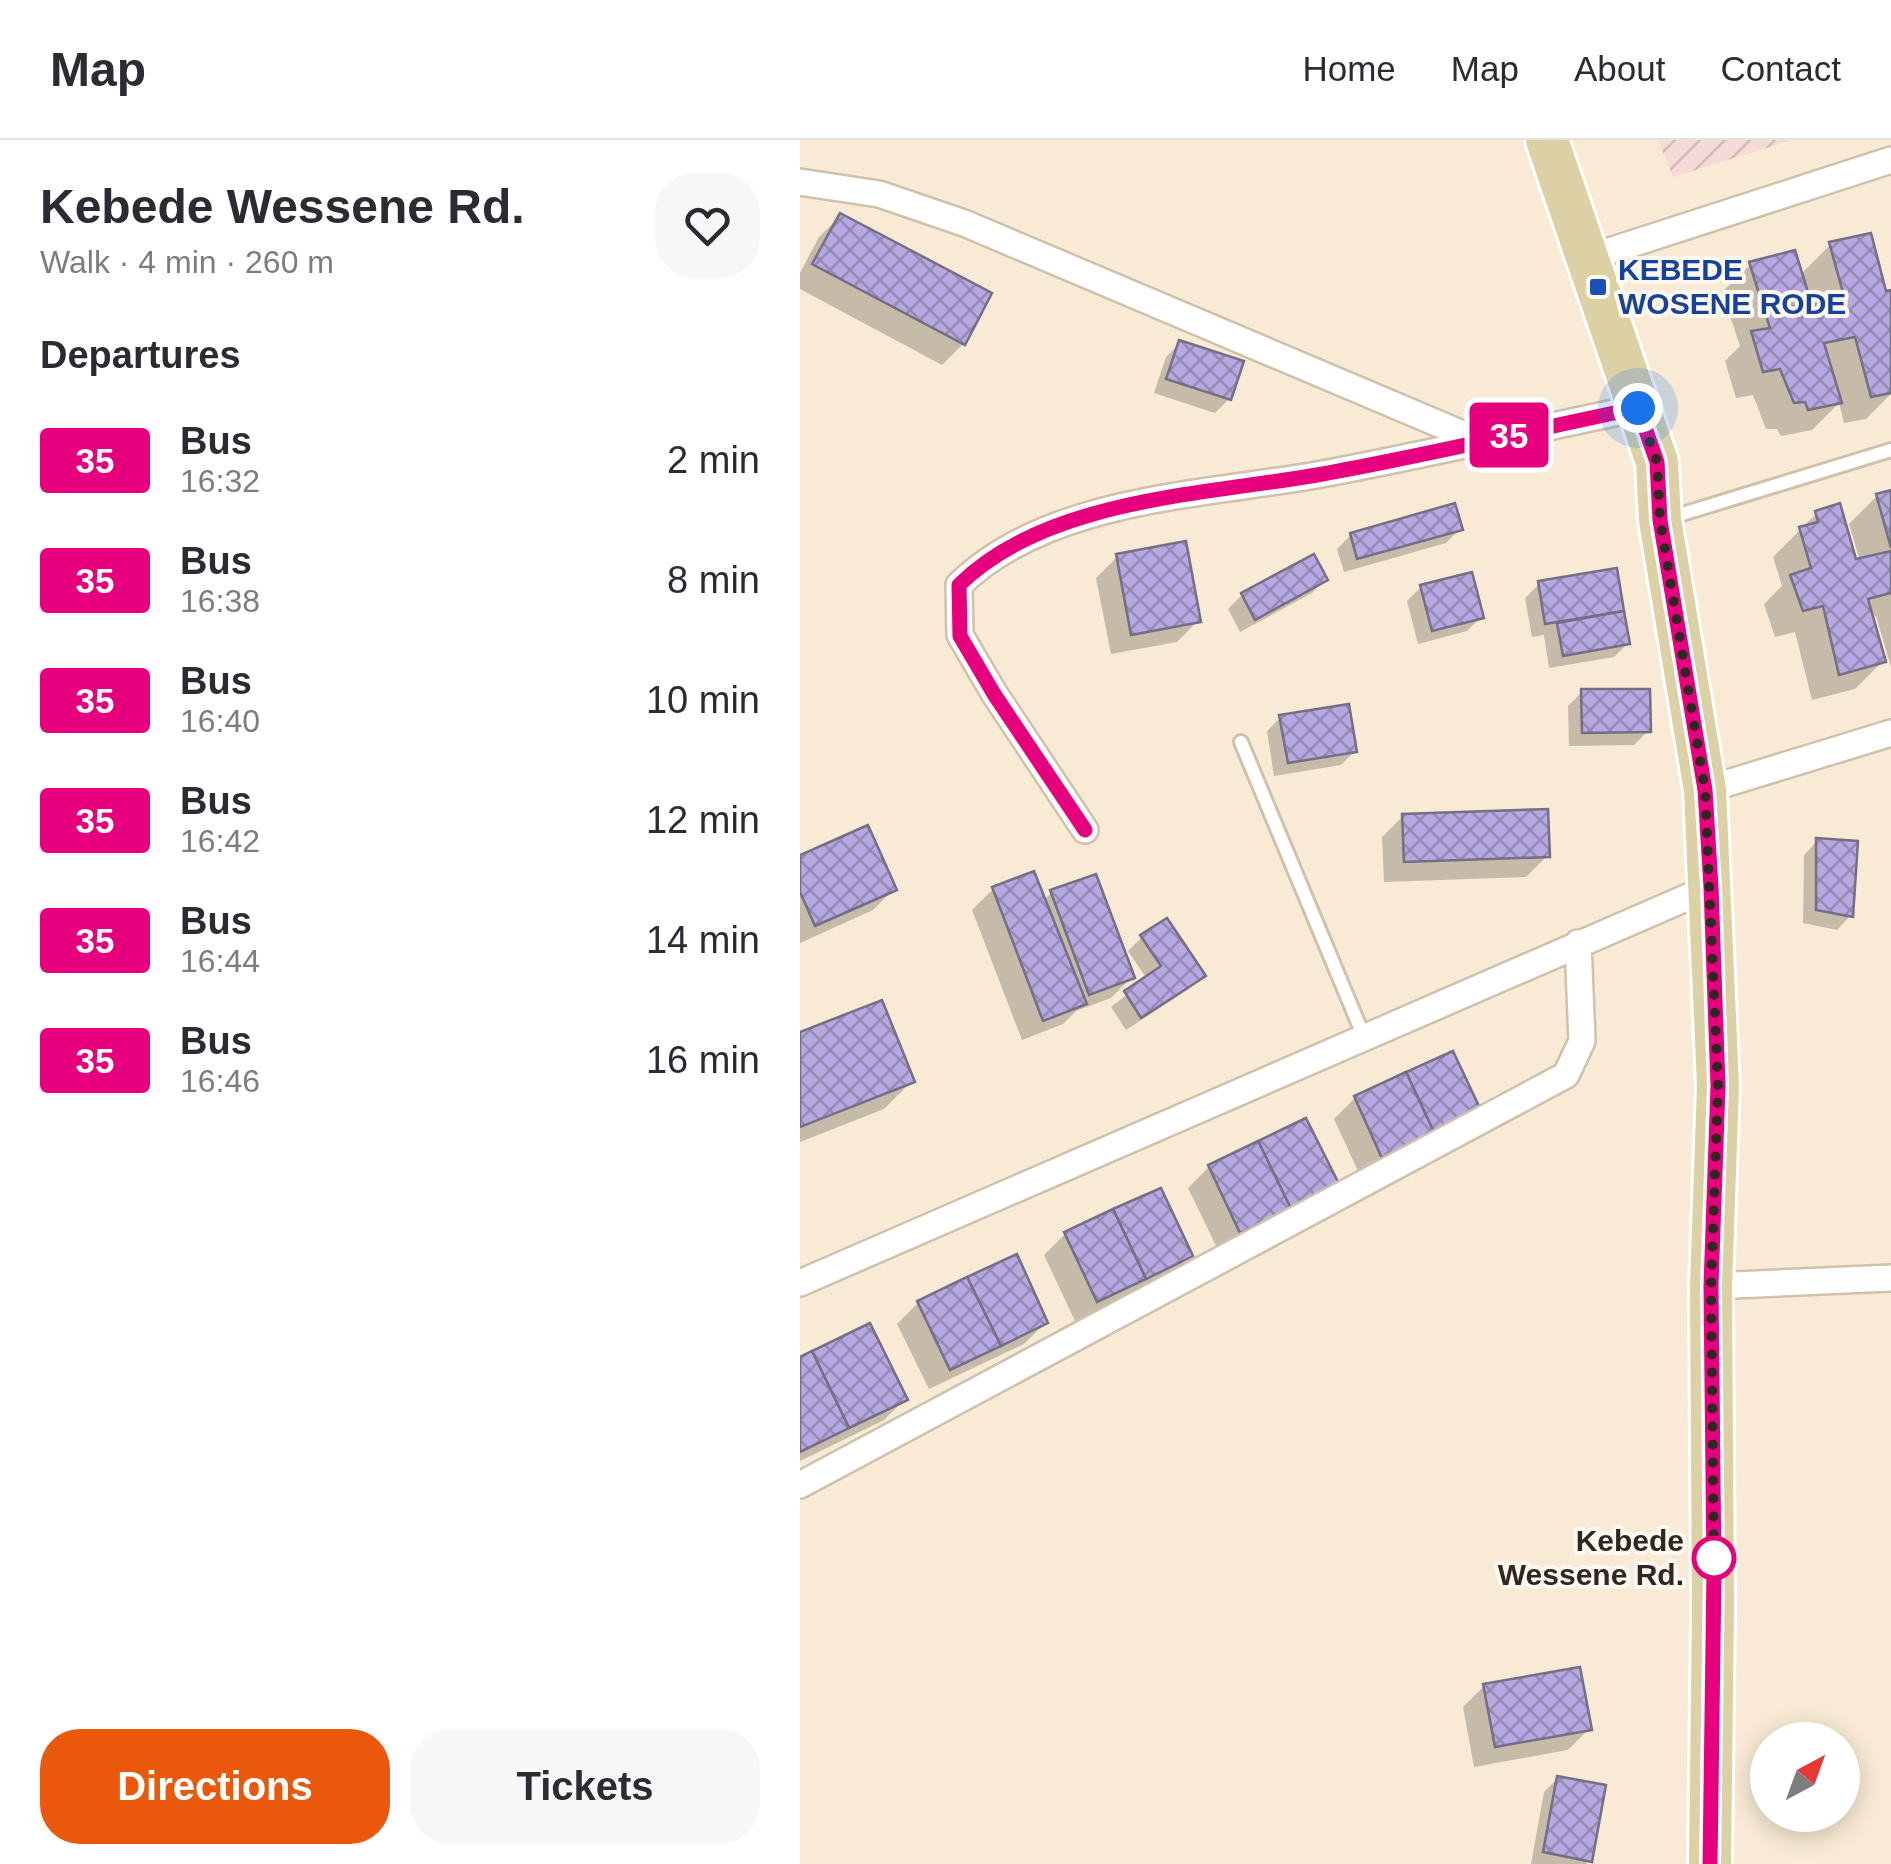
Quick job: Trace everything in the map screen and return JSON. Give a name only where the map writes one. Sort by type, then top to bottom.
[{"type":"main road","points":[[1547,140],[1657,462],[1660,520],[1705,790],[1718,1086],[1711,1286],[1714,1571],[1710,1864]]},
{"type":"street","points":[[1588,258],[1891,160]]},
{"type":"street","points":[[800,182],[879,194],[964,223],[1479,441]]},
{"type":"street","points":[[1085,830],[960,636],[959,585],[967,576],[1018,541],[1090,515],[1318,474],[1638,408]]},
{"type":"street","points":[[1705,790],[1891,732]]},
{"type":"street","points":[[800,1284],[1711,887]]},
{"type":"street","points":[[800,1485],[1566,1076],[1582,1041],[1578,943]]},
{"type":"street","points":[[1711,1286],[1891,1278]]},
{"type":"lane","points":[[1660,520],[1891,450]]},
{"type":"lane","points":[[1241,742],[1364,1037]]},
{"type":"shaded area","points":[[1658,140],[1792,140],[1673,177]]},
{"type":"building","points":[[840,213],[992,293],[965,345],[812,264]]},
{"type":"building","points":[[1871,233],[1886,291],[1891,290],[1891,393],[1871,397],[1855,337],[1824,343],[1842,403],[1808,410],[1805,402],[1794,403],[1780,369],[1763,372],[1751,331],[1770,328],[1749,262],[1795,250],[1812,305],[1845,300],[1829,242]]},
{"type":"building","points":[[1179,340],[1244,361],[1231,400],[1166,379]]},
{"type":"building","points":[[1891,490],[1891,548],[1876,494]]},
{"type":"building","points":[[1455,503],[1463,530],[1357,559],[1350,533]]},
{"type":"building","points":[[1840,503],[1856,559],[1891,551],[1891,593],[1868,599],[1886,662],[1839,675],[1823,606],[1803,611],[1790,575],[1811,568],[1799,527],[1818,522],[1815,511]]},
{"type":"building","points":[[1186,541],[1201,622],[1131,635],[1116,554]]},
{"type":"building","points":[[1314,554],[1328,580],[1255,620],[1241,593]]},
{"type":"building","points":[[1617,568],[1624,611],[1545,624],[1538,581]]},
{"type":"building","points":[[1472,572],[1484,618],[1432,631],[1420,585]]},
{"type":"building","points":[[1624,611],[1630,644],[1563,656],[1557,623]]},
{"type":"building","points":[[1581,689],[1650,689],[1651,732],[1582,733]]},
{"type":"building","points":[[1349,704],[1357,752],[1288,763],[1279,715]]},
{"type":"building","points":[[1548,809],[1550,857],[1404,862],[1402,814]]},
{"type":"building","points":[[868,825],[897,890],[815,926],[800,892],[800,855]]},
{"type":"building","points":[[1816,838],[1858,841],[1853,917],[1816,910]]},
{"type":"building","points":[[1034,871],[1087,1004],[1043,1021],[992,887]]},
{"type":"building","points":[[1096,874],[1135,978],[1089,995],[1050,890]]},
{"type":"building","points":[[1167,918],[1206,976],[1141,1018],[1124,991],[1161,966],[1140,935]]},
{"type":"building","points":[[882,1000],[915,1082],[800,1127],[800,1032]]},
{"type":"building","points":[[1453,1051],[1485,1119],[1438,1141],[1406,1072]]},
{"type":"building","points":[[1406,1072],[1438,1141],[1385,1165],[1354,1096]]},
{"type":"building","points":[[1306,1118],[1340,1186],[1291,1209],[1258,1141]]},
{"type":"building","points":[[1258,1141],[1291,1209],[1240,1233],[1208,1165]]},
{"type":"building","points":[[1161,1188],[1193,1256],[1146,1279],[1113,1209]]},
{"type":"building","points":[[1113,1209],[1146,1279],[1097,1302],[1064,1232]]},
{"type":"building","points":[[1017,1254],[1048,1323],[1001,1346],[967,1277]]},
{"type":"building","points":[[967,1277],[1001,1346],[950,1370],[917,1301]]},
{"type":"building","points":[[870,1323],[908,1400],[849,1428],[812,1351]]},
{"type":"building","points":[[812,1351],[849,1428],[800,1452],[800,1357]]},
{"type":"building","points":[[1580,1667],[1592,1730],[1495,1747],[1483,1684]]},
{"type":"building","points":[[1557,1776],[1606,1785],[1592,1862],[1543,1852]]},
{"type":"bus line","name":"35","points":[[1085,830],[960,636],[959,585],[976,568],[1018,541],[1090,515],[1318,474],[1638,408],[1657,462],[1660,520],[1705,790],[1711,887],[1718,1086],[1711,1286],[1714,1571],[1710,1864]]},
{"type":"place","name":"KEBEDE WOSENE RODE","points":[[1598,287]]},
{"type":"place","name":"Kebede Wessene Rd.","points":[[1714,1558]]},
{"type":"route","points":[[1638,408],[1657,462],[1660,520],[1705,790],[1718,1086],[1711,1286],[1714,1571],[1714,1558]]}]
